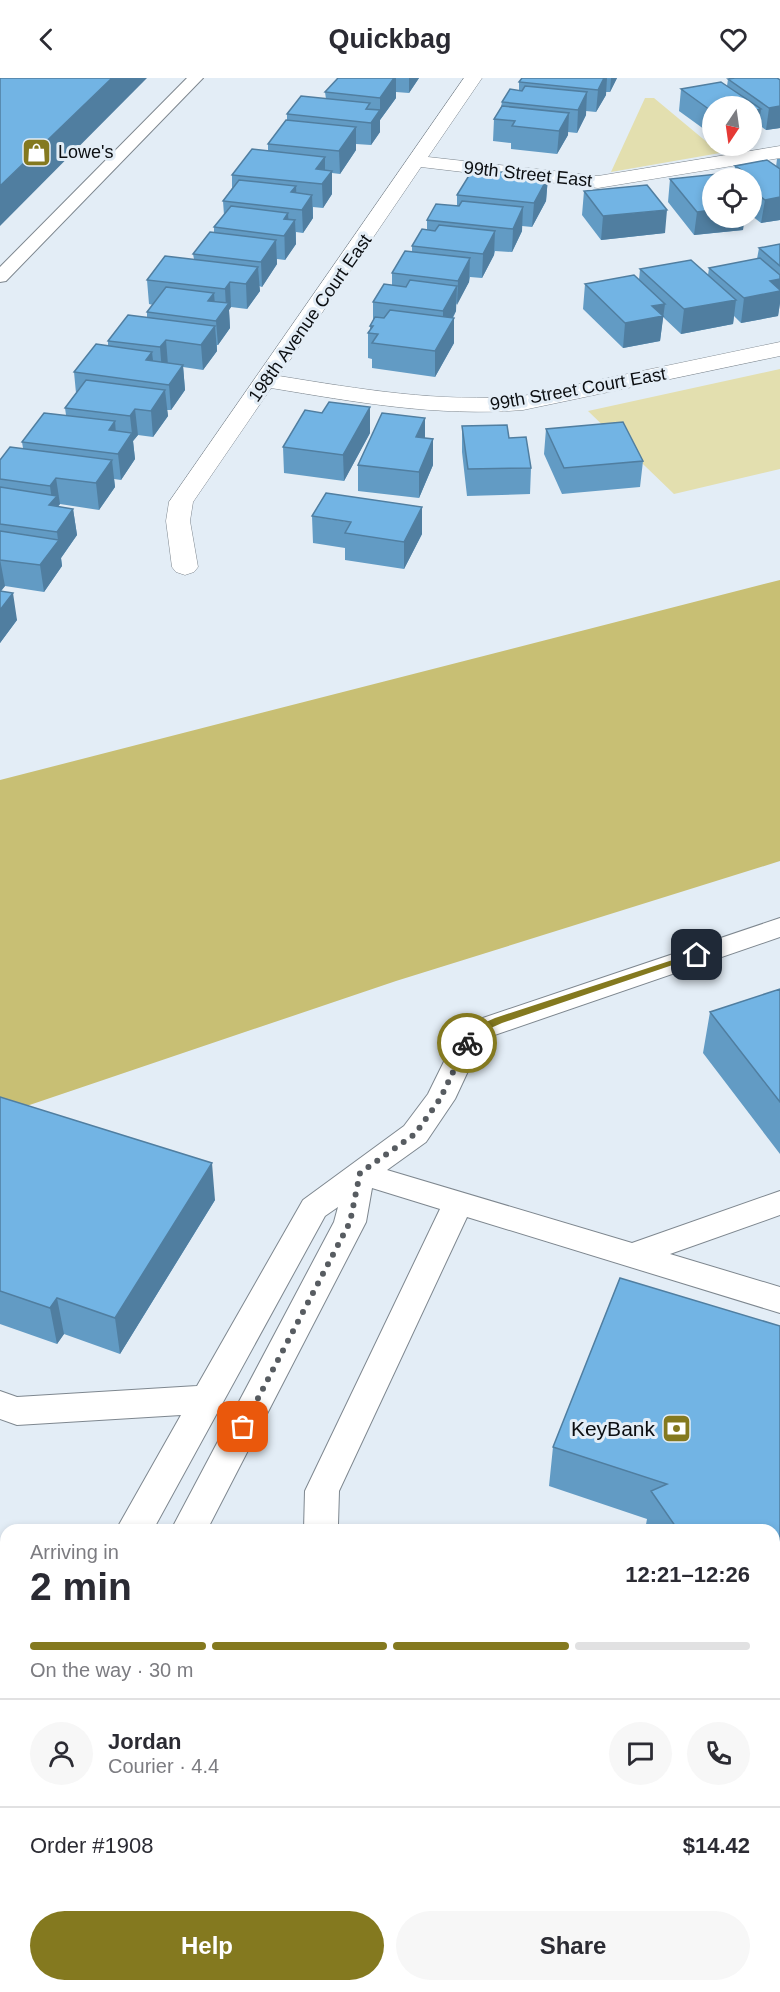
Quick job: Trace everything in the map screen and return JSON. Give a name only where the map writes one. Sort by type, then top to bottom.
[{"type":"street","name":"198th Avenue Court East","points":[[185,567],[178,520],[181,502],[267,381],[474,78]]},
{"type":"street","name":"99th Street East","points":[[418,161],[598,182],[780,152]]},
{"type":"street","name":"99th Street Court East","points":[[267,381],[423,404],[491,407],[523,403],[780,349]]},
{"type":"lane","points":[[0,277],[195,78]]},
{"type":"lane","points":[[137,1524],[314,1208],[415,1134],[440,1099],[472,1032],[780,927]]},
{"type":"lane","points":[[360,1173],[780,1300]]},
{"type":"lane","points":[[192,1524],[350,1222],[360,1173]]},
{"type":"lane","points":[[321,1524],[322,1491],[458,1203]]},
{"type":"lane","points":[[630,1256],[780,1203]]},
{"type":"lane","points":[[0,1405],[17,1411],[208,1399]]},
{"type":"shaded area","points":[[645,98],[654,98],[702,138],[703,156],[611,172]]},
{"type":"shaded area","points":[[780,369],[780,469],[674,494],[588,411]]},
{"type":"shaded area","points":[[780,580],[780,861],[396,981],[0,1115],[0,780]]},
{"type":"building","points":[[0,78],[112,78],[0,186]]},
{"type":"building","points":[[338,78],[394,78],[380,98],[325,92]]},
{"type":"building","points":[[522,78],[604,78],[598,90],[519,82]]},
{"type":"building","points":[[777,78],[780,80],[780,106],[769,108],[762,103],[762,96],[752,96],[728,79]]},
{"type":"building","points":[[721,82],[742,96],[702,96],[702,104],[681,89]]},
{"type":"building","points":[[525,86],[587,92],[578,110],[502,102],[510,89],[522,91]]},
{"type":"building","points":[[301,96],[370,103],[366,109],[380,110],[371,123],[287,114]]},
{"type":"building","points":[[502,106],[569,113],[559,131],[512,126],[515,121],[494,119]]},
{"type":"building","points":[[286,120],[356,127],[339,151],[268,144]]},
{"type":"building","points":[[252,149],[325,157],[316,169],[332,171],[322,184],[232,175]]},
{"type":"building","points":[[767,160],[780,169],[780,197],[765,200],[762,198],[762,168],[735,166]]},
{"type":"building","points":[[473,169],[548,177],[534,203],[457,195]]},
{"type":"building","points":[[702,176],[702,211],[697,212],[670,179]]},
{"type":"building","points":[[239,180],[296,186],[291,192],[312,195],[302,210],[223,201]]},
{"type":"building","points":[[647,185],[667,210],[603,216],[584,191]]},
{"type":"building","points":[[462,201],[523,207],[513,229],[427,220],[436,204],[459,206]]},
{"type":"building","points":[[231,206],[288,213],[284,219],[295,220],[284,236],[214,227]]},
{"type":"building","points":[[439,225],[495,231],[483,254],[412,246],[422,229],[435,231]]},
{"type":"building","points":[[210,232],[276,240],[261,262],[193,254]]},
{"type":"building","points":[[780,244],[780,266],[759,248]]},
{"type":"building","points":[[405,251],[470,258],[458,281],[392,273]]},
{"type":"building","points":[[165,256],[258,267],[246,284],[230,282],[225,289],[147,280]]},
{"type":"building","points":[[760,258],[780,275],[780,279],[770,281],[780,291],[744,298],[709,268]]},
{"type":"building","points":[[691,260],[736,300],[684,309],[640,269]]},
{"type":"building","points":[[634,275],[665,304],[652,306],[663,316],[625,323],[585,284]]},
{"type":"building","points":[[410,280],[457,286],[443,311],[373,302],[384,284],[406,287]]},
{"type":"building","points":[[166,287],[214,293],[208,301],[229,303],[216,321],[147,312]]},
{"type":"building","points":[[390,310],[454,318],[435,351],[372,343],[378,334],[368,333],[373,326],[370,326],[375,317],[384,318]]},
{"type":"building","points":[[128,315],[215,326],[201,345],[166,340],[160,347],[108,341]]},
{"type":"building","points":[[96,344],[152,352],[146,360],[183,365],[169,385],[74,372]]},
{"type":"building","points":[[86,380],[165,390],[151,411],[135,409],[130,416],[65,408]]},
{"type":"building","points":[[329,402],[370,407],[343,455],[283,447],[305,410],[322,413]]},
{"type":"building","points":[[44,413],[115,421],[109,430],[132,433],[118,454],[22,442]]},
{"type":"building","points":[[382,413],[425,418],[416,437],[433,439],[419,472],[358,465]]},
{"type":"building","points":[[623,422],[643,461],[564,468],[546,429]]},
{"type":"building","points":[[507,425],[509,438],[526,437],[531,468],[468,469],[462,426]]},
{"type":"building","points":[[10,447],[112,460],[96,483],[56,478],[50,486],[0,479],[0,460]]},
{"type":"building","points":[[0,487],[57,496],[49,505],[73,509],[57,532],[0,524]]},
{"type":"building","points":[[326,493],[422,507],[404,542],[345,533],[351,522],[312,516]]},
{"type":"building","points":[[0,531],[59,540],[40,565],[0,560]]},
{"type":"building","points":[[0,591],[13,593],[0,610]]},
{"type":"building","points":[[780,989],[780,1102],[710,1012]]},
{"type":"building","points":[[0,1097],[212,1163],[115,1318],[57,1298],[50,1308],[0,1291]]},
{"type":"building","name":"KeyBank","points":[[620,1278],[780,1326],[780,1524],[674,1524],[651,1491],[667,1484],[553,1447]]},
{"type":"way so far","points":[[243,1427],[350,1222],[360,1173],[415,1134],[440,1099],[467,1043]]},
{"type":"place","name":"Lowe's","points":[[37,152]]},
{"type":"place","name":"KeyBank","points":[[676,1428]]},
{"type":"route","points":[[467,1043],[472,1032],[499,1021],[697,955]]}]
